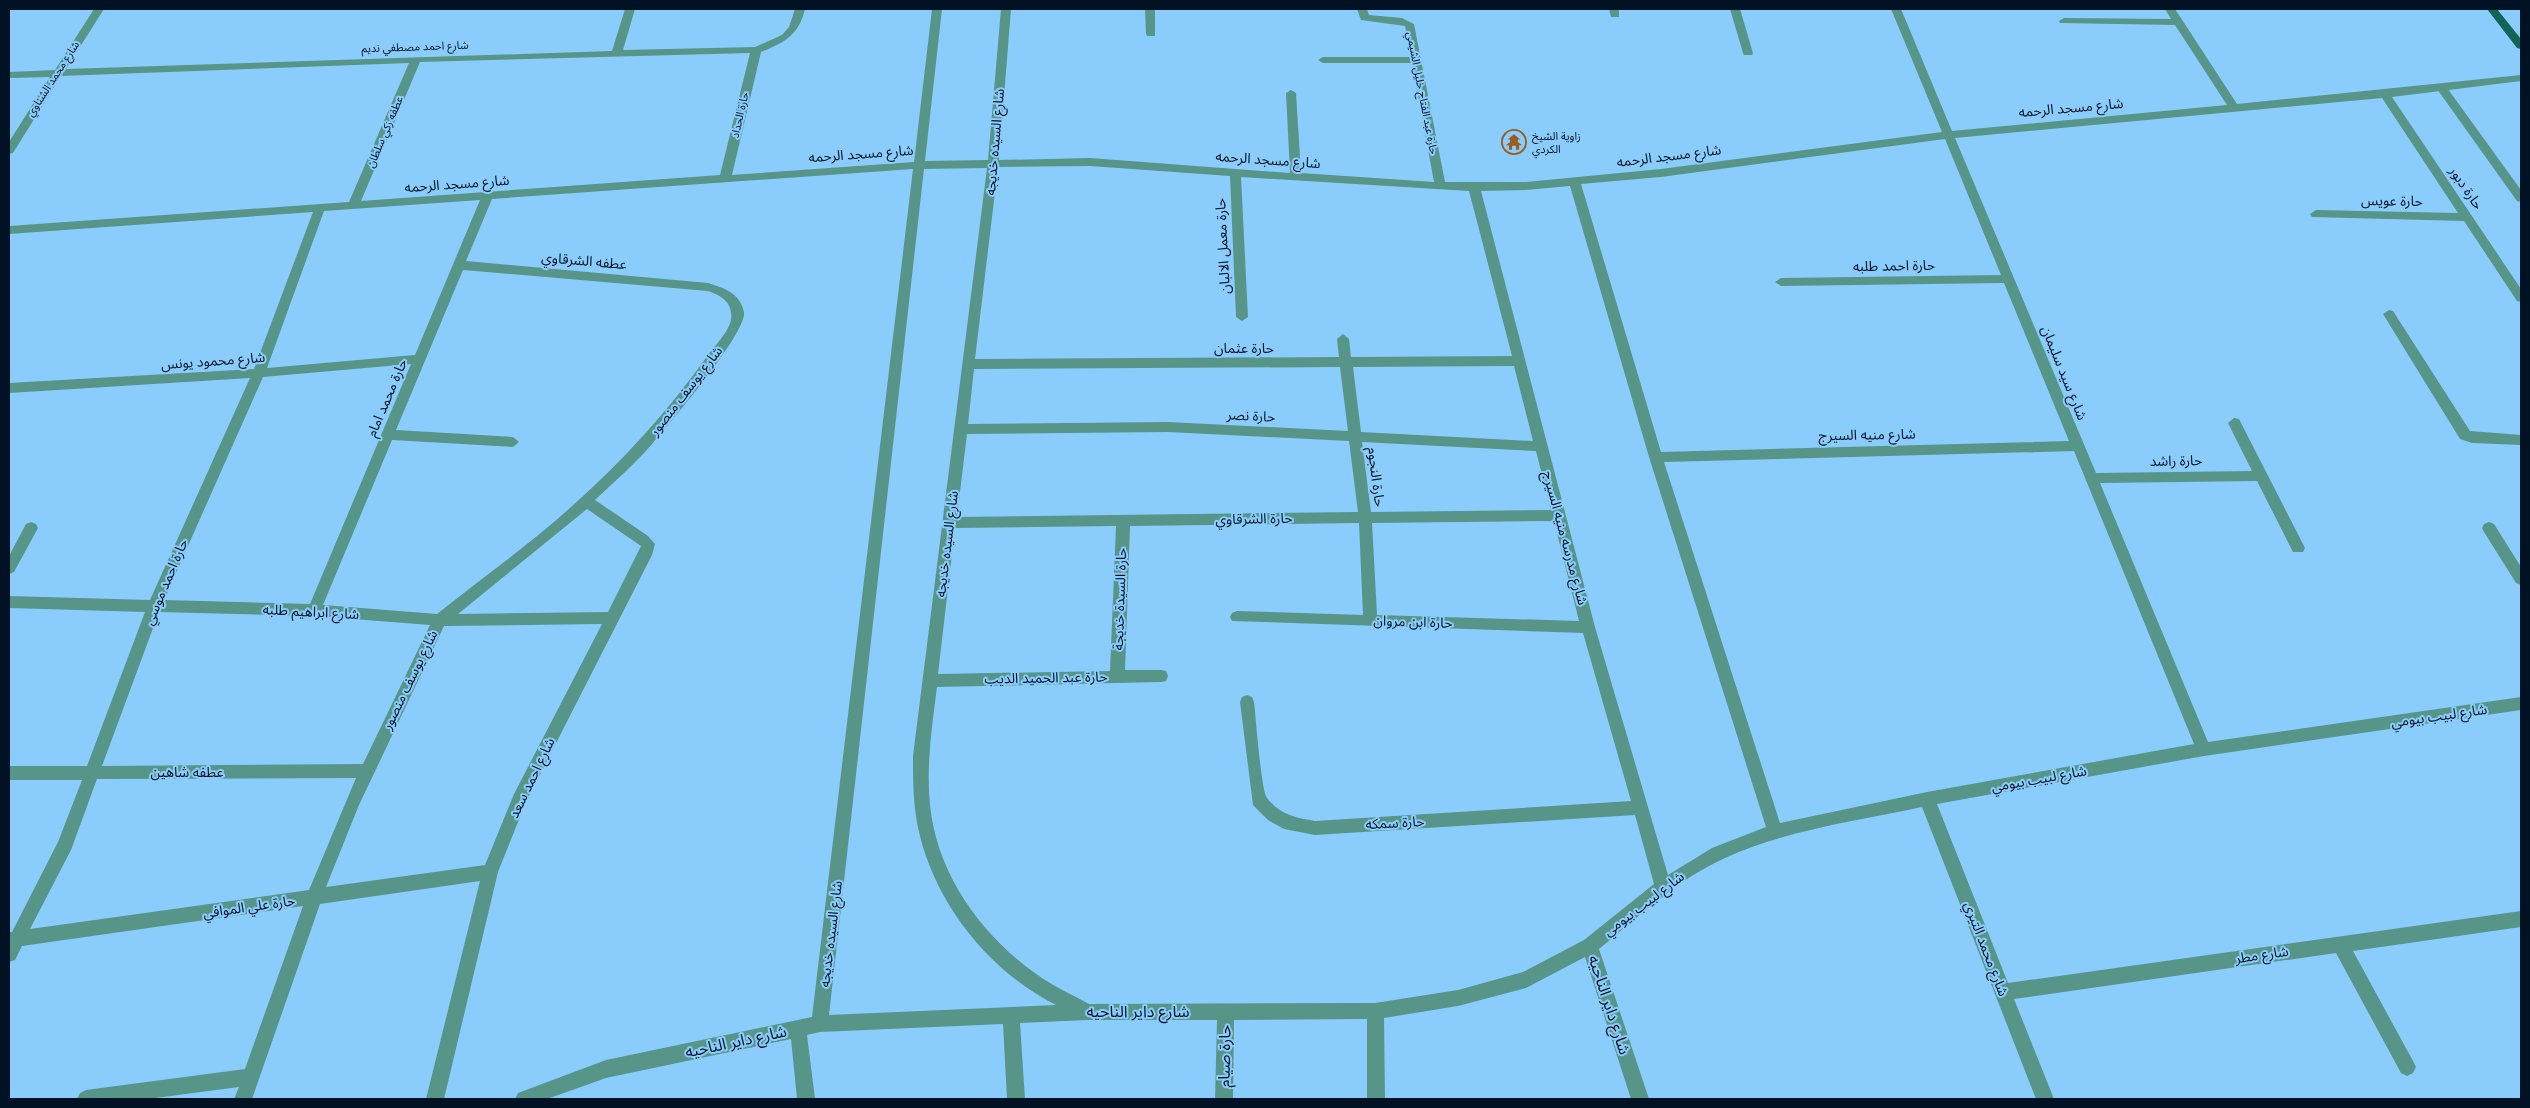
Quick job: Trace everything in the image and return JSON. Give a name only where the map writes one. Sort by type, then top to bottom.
[{"type":"main road","points":[[2492,9],[2521,46]]},
{"type":"street","name":"شارع محمد الشناوي","points":[[9,150],[56,73],[99,9]]},
{"type":"street","points":[[616,55],[630,9]]},
{"type":"street","name":"شارع احمد مصطفي نديم","points":[[9,75],[416,59],[756,50],[788,37],[797,23],[800,9]]},
{"type":"street","name":"شارع السيده خديجه","points":[[820,1024],[937,9]]},
{"type":"street","name":"شارع السيده خديجه","points":[[1006,9],[994,164],[921,756],[922,807],[934,857],[958,904],[991,948],[1035,984],[1087,1012]]},
{"type":"street","points":[[1150,9],[1151,34]]},
{"type":"street","name":"حارة عبد الفتاح خليل الشيمي","points":[[1362,9],[1365,18],[1402,21],[1409,24],[1440,186]]},
{"type":"street","points":[[1735,9],[1748,53]]},
{"type":"street","name":"شارع سيد سليمان","points":[[1896,9],[2204,749]]},
{"type":"street","points":[[2170,9],[2234,108]]},
{"type":"street","points":[[2064,21],[2178,22]]},
{"type":"street","name":"حارة الحداد","points":[[725,179],[756,50]]},
{"type":"street","name":"عطفه زكي سلطان","points":[[353,206],[416,59]]},
{"type":"street","points":[[1323,60],[1416,60]]},
{"type":"street","name":"شارع مسجد الرحمه","points":[[9,230],[919,165],[1090,162],[1474,188],[1575,182],[1948,135],[2385,94],[2521,78]]},
{"type":"street","points":[[2441,87],[2521,198]]},
{"type":"street","points":[[1291,92],[1296,177]]},
{"type":"street","name":"حارة دبور","points":[[2385,94],[2521,298]]},
{"type":"street","name":"حارة معمل الالبان","points":[[1235,173],[1242,317]]},
{"type":"street","points":[[1575,182],[1656,457],[1775,831]]},
{"type":"street","name":"شارع مدرسه منيه السيرج","points":[[1474,188],[1588,627],[1663,887]]},
{"type":"street","name":"حارة محمد امام","points":[[314,610],[487,197]]},
{"type":"street","name":"حارة احمد موسي","points":[[9,954],[12,940],[65,845],[154,607],[259,373],[320,208]]},
{"type":"street","name":"حارة عويس","points":[[2316,214],[2467,218]]},
{"type":"street","name":"عطفه الشرقاوي","points":[[458,265],[708,287]]},
{"type":"street","name":"حارة احمد طلبه","points":[[1781,282],[2009,279]]},
{"type":"street","name":"شارع يوسف منصور","points":[[243,1099],[249,1077],[314,898],[366,771],[440,620],[586,501],[647,441],[695,383],[734,328],[738,314],[734,302],[724,292],[708,287]]},
{"type":"street","points":[[2389,314],[2465,435],[2472,438],[2521,440]]},
{"type":"street","name":"حارة النجوم","points":[[1343,338],[1365,517],[1370,621]]},
{"type":"street","name":"شارع محمود يونس","points":[[9,388],[259,373],[419,359]]},
{"type":"street","name":"حارة عثمان","points":[[969,364],[1520,361]]},
{"type":"street","points":[[2234,423],[2298,548]]},
{"type":"street","name":"حارة نصر","points":[[961,430],[1168,427],[1540,446]]},
{"type":"street","points":[[387,435],[513,442]]},
{"type":"street","name":"شارع منيه السيرج","points":[[1656,457],[2078,446]]},
{"type":"street","name":"حارة راشد","points":[[2091,478],[2261,476]]},
{"type":"street","name":"شارع احمد سعد","points":[[435,1099],[490,872],[519,799],[614,618],[645,555],[648,544],[586,501]]},
{"type":"street","name":"حارة الشرقاوي","points":[[949,523],[1559,516]]},
{"type":"street","name":"حارة السيدة خديجة","points":[[1116,677],[1123,521]]},
{"type":"street","points":[[9,568],[31,528]]},
{"type":"street","points":[[2489,528],[2521,579]]},
{"type":"street","name":"شارع ابراهيم طلبه","points":[[9,602],[314,610],[440,620],[614,618]]},
{"type":"street","name":"حارة ابن مروان","points":[[1238,617],[1588,627]]},
{"type":"street","name":"حارة عبد الحميد الديب","points":[[931,680],[1161,676]]},
{"type":"street","name":"حارة سمكه","points":[[1247,702],[1258,800],[1273,815],[1290,824],[1314,828],[1639,808]]},
{"type":"street","name":"شارع لبيب بيومي","points":[[1590,946],[1663,887],[1718,853],[1775,831],[1927,799],[2204,749],[2521,704]]},
{"type":"street","name":"عطفه شاهين","points":[[9,773],[366,771]]},
{"type":"street","name":"شارع محمد التيري","points":[[1927,799],[2045,1099]]},
{"type":"street","name":"حارة علي الموافي","points":[[12,940],[490,872]]},
{"type":"street","name":"شارع مطر","points":[[2003,992],[2521,920]]},
{"type":"street","points":[[2340,944],[2407,1067]]},
{"type":"street","name":"شارع داير الناحيه","points":[[524,1099],[606,1069],[820,1024],[1087,1012],[1375,1011],[1458,998],[1526,980],[1590,946],[1640,1099]]},
{"type":"street","points":[[1375,1011],[1376,1099]]},
{"type":"street","name":"حارة صيام","points":[[1224,1099],[1226,1012]]},
{"type":"street","points":[[1011,1015],[1016,1099]]},
{"type":"street","points":[[798,1029],[806,1099]]},
{"type":"street","points":[[86,1099],[249,1077]]},
{"type":"place","name":"زاوية الشيخ الكردي","points":[[1514,142]]}]
